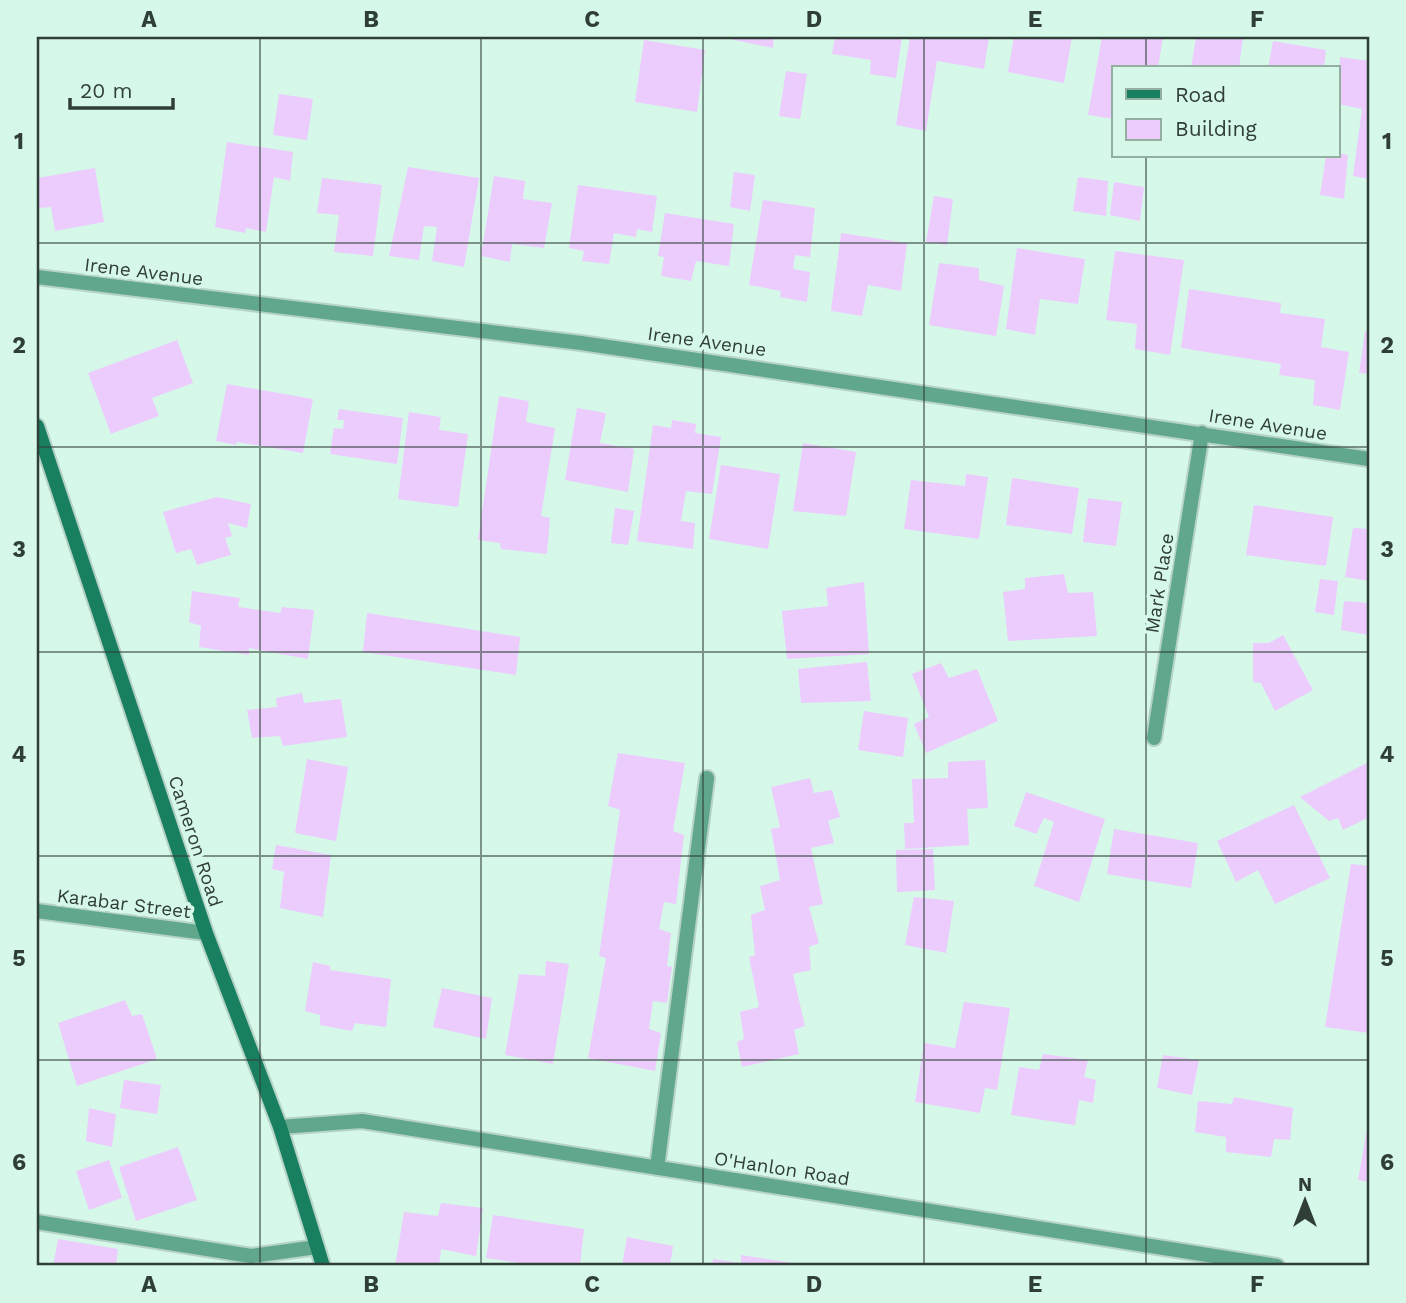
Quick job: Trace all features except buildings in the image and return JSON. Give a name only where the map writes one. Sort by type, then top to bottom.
[{"type":"street","name":"Irene Avenue","points":[[37,277],[581,342],[1369,458]]},
{"type":"street","name":"Cameron Road","points":[[37,426],[206,933],[280,1127],[323,1266]]},
{"type":"street","name":"Mark Place","points":[[1154,738],[1202,433]]},
{"type":"street","points":[[657,1168],[707,778]]},
{"type":"street","name":"Karabar Street","points":[[37,911],[206,933]]},
{"type":"street","name":"O'Hanlon Road","points":[[280,1127],[362,1121],[1277,1266]]},
{"type":"street","points":[[37,1222],[251,1256],[317,1247]]}]
